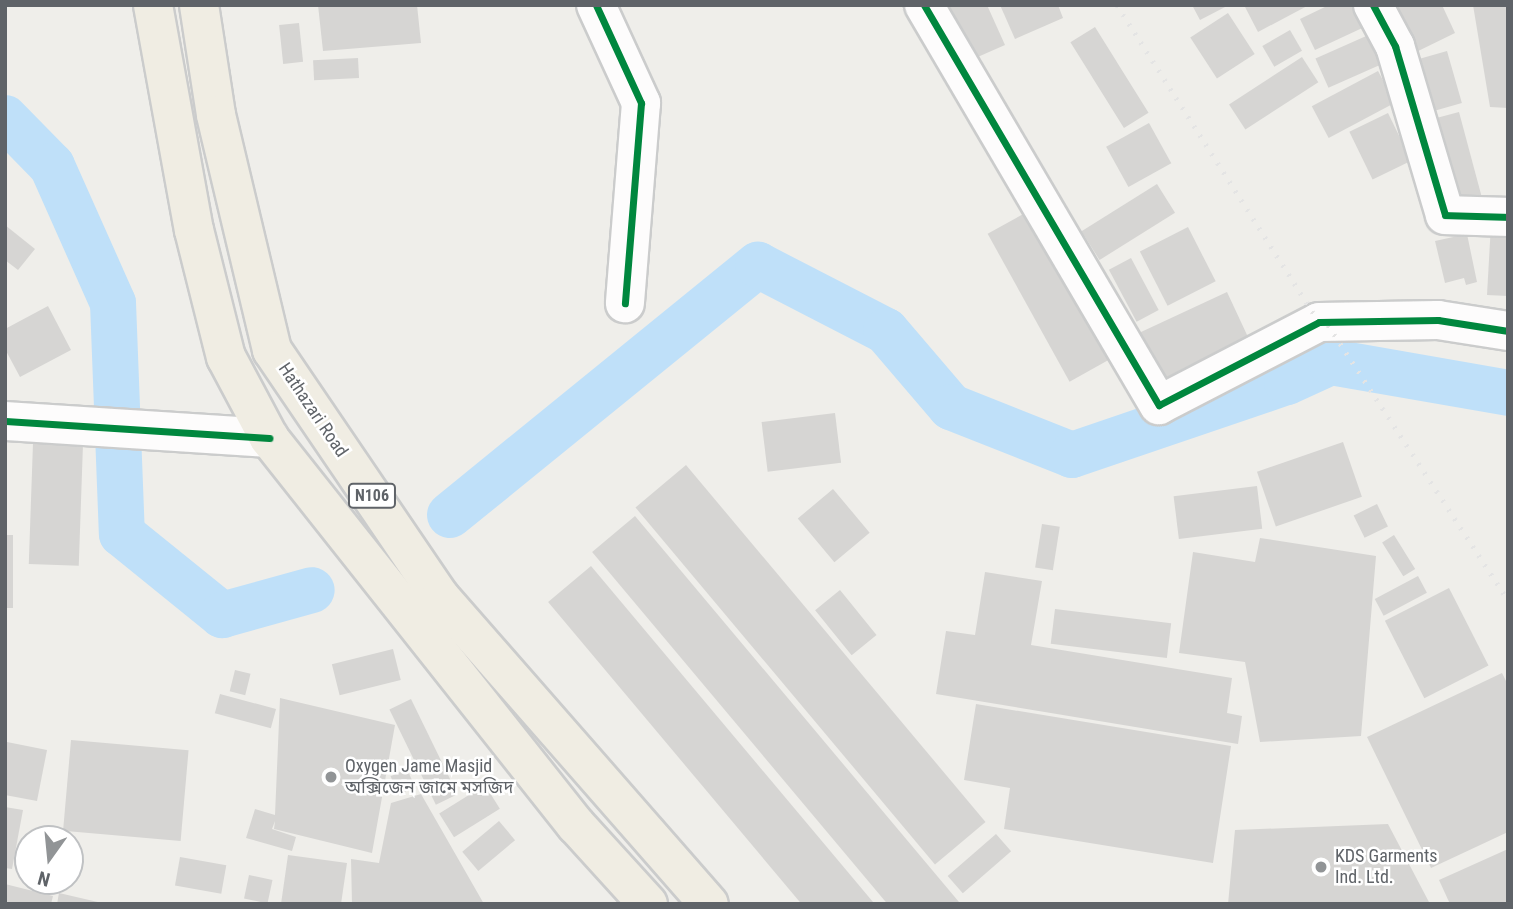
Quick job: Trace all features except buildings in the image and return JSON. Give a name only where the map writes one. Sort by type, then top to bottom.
[{"type":"highway","name":"N106","points":[[153,5],[194,230],[226,357],[269,438],[576,825],[648,904]]},
{"type":"highway","name":"Hathazari Road","points":[[199,5],[216,115],[272,350],[440,597],[709,904]]},
{"type":"street","points":[[596,5],[641,103],[625,303]]},
{"type":"street","points":[[924,5],[1159,405],[1319,322],[1438,320],[1508,331]]},
{"type":"street","points":[[1373,5],[1395,46],[1445,215],[1508,217]]},
{"type":"street","points":[[19,423],[269,438]]},
{"type":"waterway","points":[[5,118],[52,166],[113,303],[122,534],[222,615],[312,590]]},
{"type":"waterway","points":[[450,515],[758,265],[886,331],[951,407],[1072,455],[1287,382],[1331,362],[1508,393]]},
{"type":"railway","points":[[1117,5],[1319,322],[1328,325],[1508,600]]},
{"type":"cycle path","points":[[596,5],[641,103],[625,303]]},
{"type":"cycle path","points":[[924,5],[1159,405],[1319,322],[1438,320],[1508,331]]},
{"type":"cycle path","points":[[1373,5],[1395,46],[1445,215],[1508,217]]},
{"type":"cycle path","points":[[5,421],[269,438]]},
{"type":"place","name":"Oxygen Jame Masjid অক্সিজেন জামে মসজিদ","points":[[331,777]]},
{"type":"place","name":"KDS Garments Ind. Ltd.","points":[[1321,867]]}]
